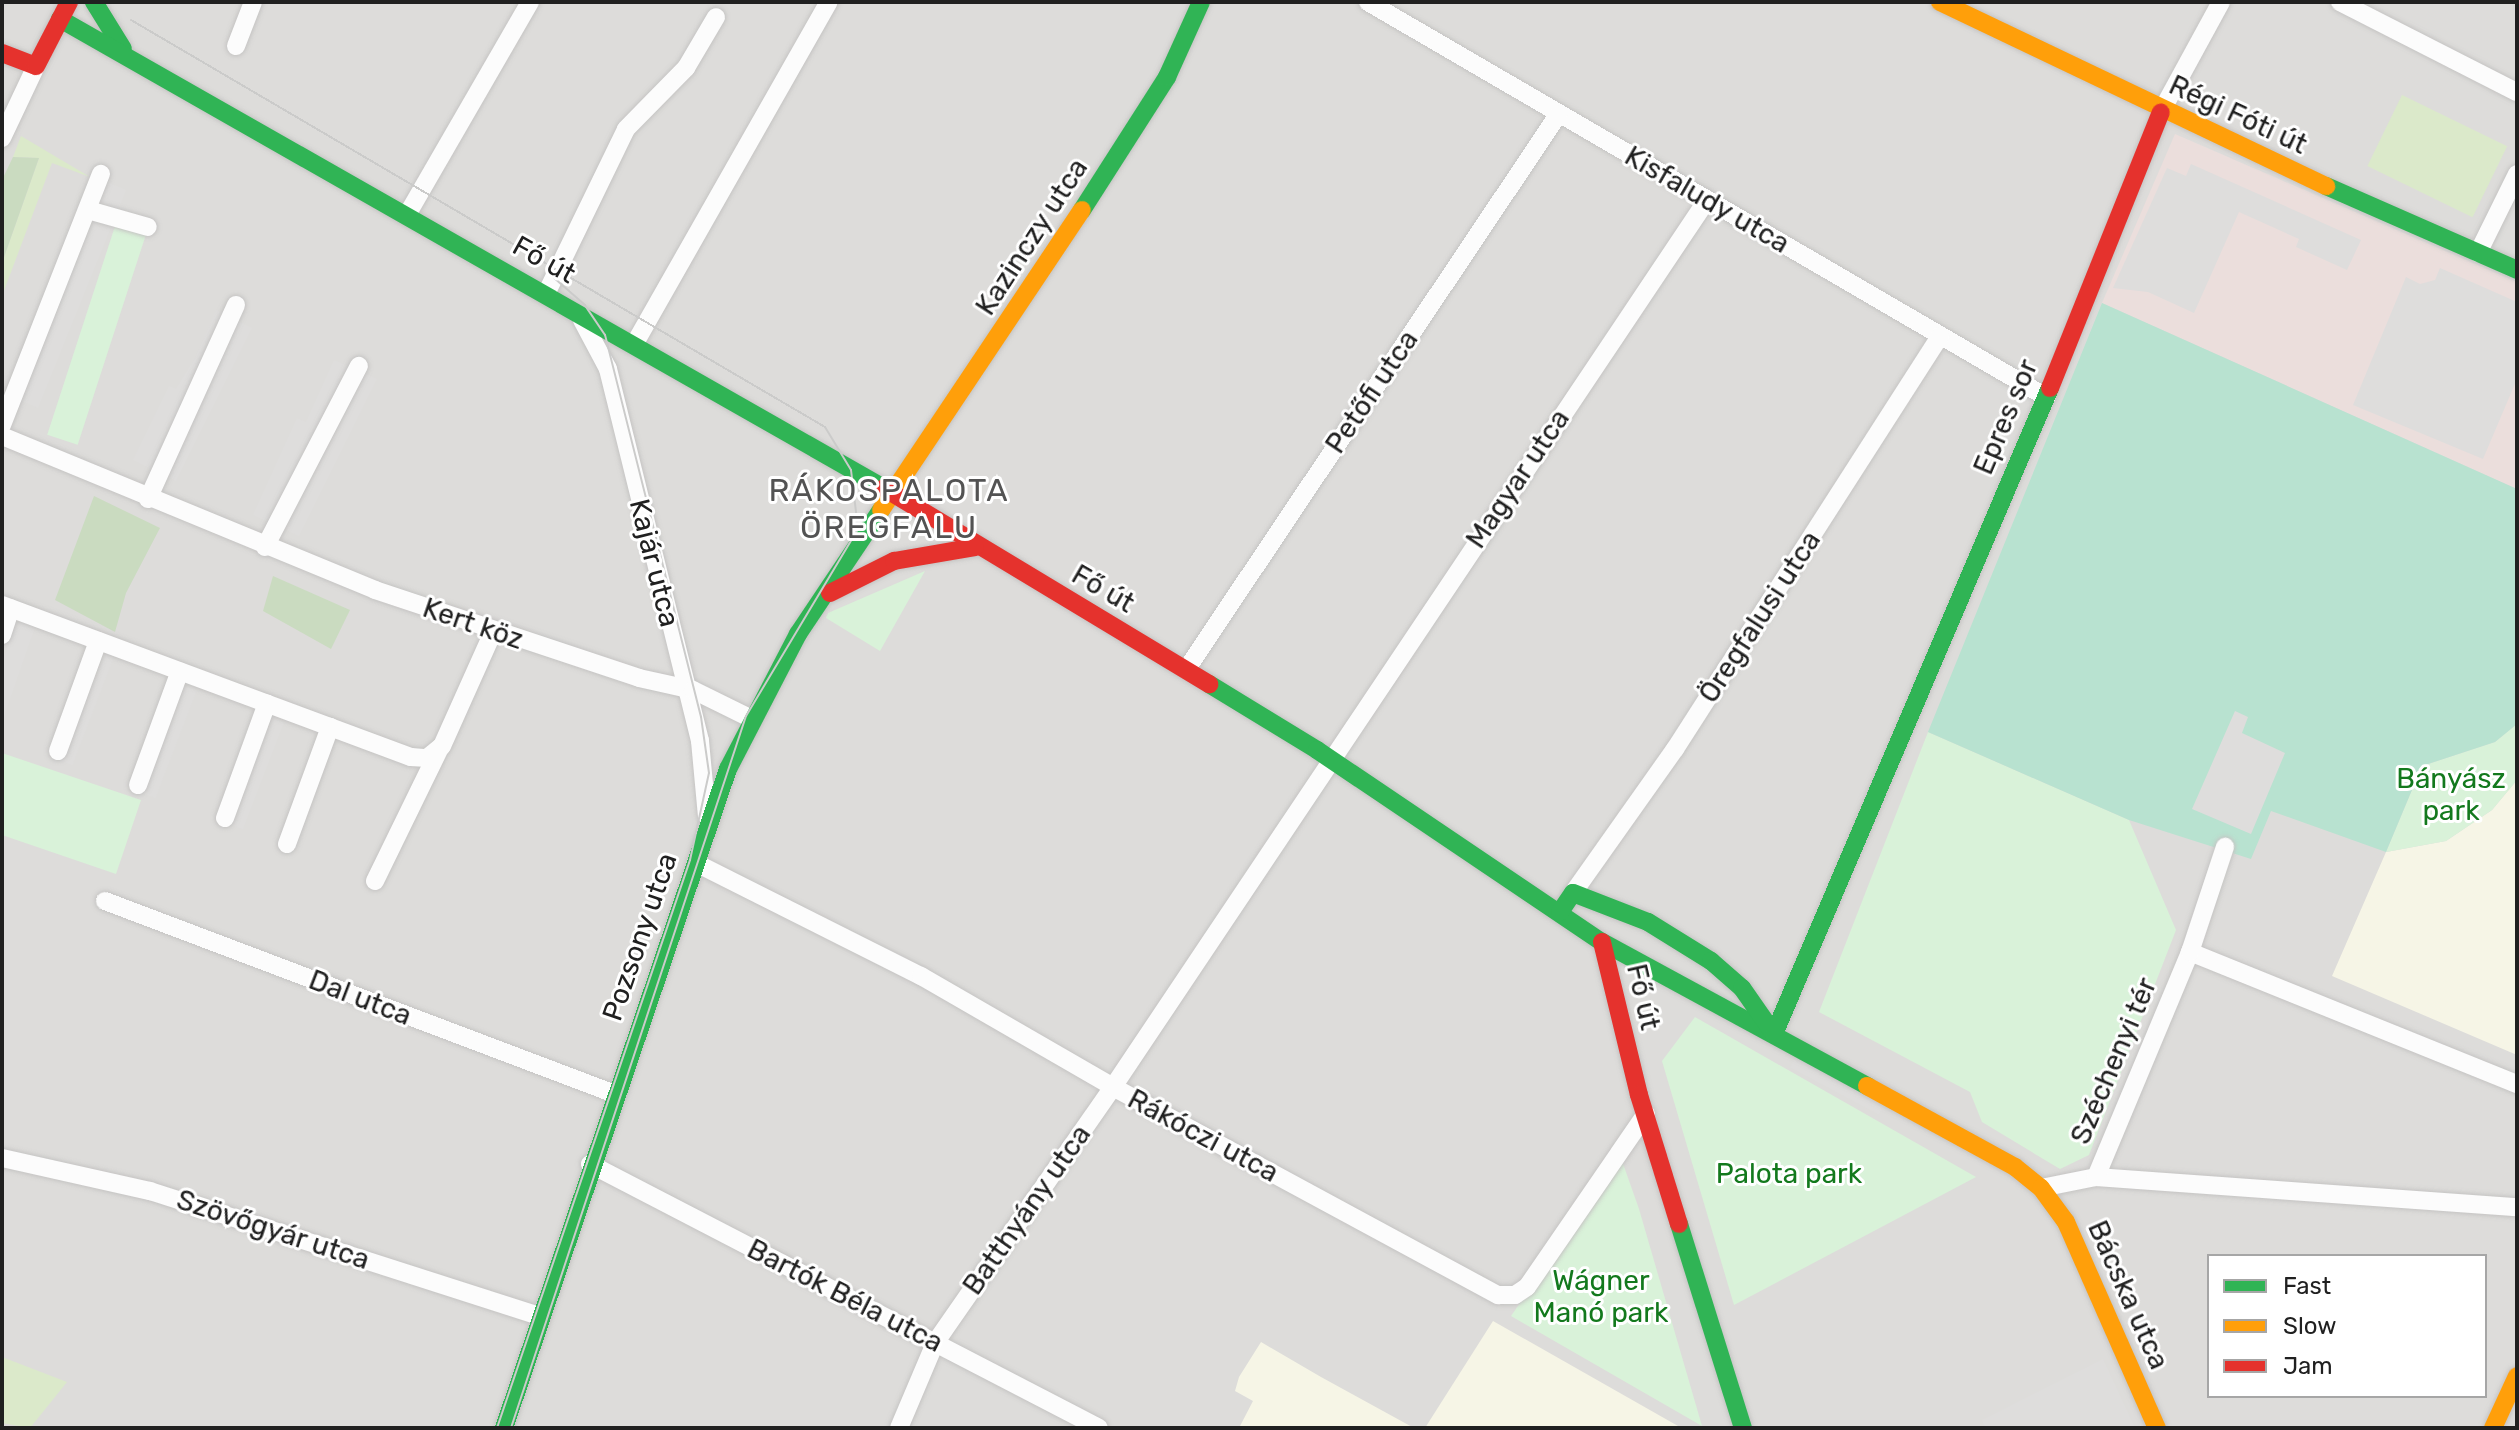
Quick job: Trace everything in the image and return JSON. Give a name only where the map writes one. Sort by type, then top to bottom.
[{"type":"street","name":"Fő út","points":[[94,2],[125,52]]},
{"type":"street","points":[[236,46],[253,2]]},
{"type":"street","points":[[407,215],[530,2]]},
{"type":"street","points":[[635,343],[829,2]]},
{"type":"street","name":"Kazinczy utca","points":[[894,494],[1126,145],[1167,77],[1201,2]]},
{"type":"street","name":"Kisfaludy utca","points":[[1368,2],[2046,397]]},
{"type":"street","name":"Régi Fóti út","points":[[1940,2],[2161,112],[2517,270]]},
{"type":"street","points":[[2161,112],[2221,2]]},
{"type":"street","points":[[2340,2],[2517,92]]},
{"type":"street","name":"Fő út","points":[[64,10],[125,52],[635,343],[1186,670],[1329,758],[1602,942],[1646,1114],[1743,1428]]},
{"type":"street","points":[[2,138],[64,10]]},
{"type":"street","points":[[546,294],[626,129],[686,68],[716,17]]},
{"type":"street","points":[[2,53],[36,66]]},
{"type":"street","name":"Epres sor","points":[[1774,1034],[2046,397],[2161,112]]},
{"type":"street","name":"Petőfi utca","points":[[1186,670],[1558,115]]},
{"type":"street","points":[[2,425],[101,174]]},
{"type":"street","points":[[2478,253],[2517,174]]},
{"type":"street","name":"Magyar utca","points":[[1329,758],[1707,200]]},
{"type":"street","points":[[88,210],[148,227]]},
{"type":"street","points":[[148,499],[236,305]]},
{"type":"street","name":"Kajár utca","points":[[570,306],[592,332],[605,360],[700,741],[707,830]]},
{"type":"street","name":"Öregfalusi utca","points":[[1573,893],[1675,749],[1940,336]]},
{"type":"street","points":[[265,547],[359,366]]},
{"type":"street","name":"Kert köz","points":[[2,436],[265,547],[493,632],[685,689],[750,718]]},
{"type":"street","name":"Pozsony utca","points":[[504,1428],[590,1164],[707,830],[750,718],[823,597],[894,494]]},
{"type":"street","points":[[823,597],[894,561],[975,547]]},
{"type":"street","points":[[2,635],[7,607],[411,757],[427,758],[442,746]]},
{"type":"street","points":[[375,881],[442,746],[493,632]]},
{"type":"street","points":[[58,751],[98,641]]},
{"type":"street","points":[[138,785],[180,671]]},
{"type":"street","points":[[225,818],[267,703]]},
{"type":"street","points":[[287,844],[330,727]]},
{"type":"street","name":"Batthyány utca","points":[[899,1428],[935,1343],[1113,1087],[1329,758]]},
{"type":"street","name":"Széchenyi tér","points":[[2041,1188],[2096,1177],[2190,952],[2225,847]]},
{"type":"street","name":"Rákóczi utca","points":[[696,863],[921,976],[1113,1087],[1498,1295],[1515,1295],[1527,1287],[1646,1114]]},
{"type":"street","points":[[1560,912],[1573,893],[1648,922],[1711,961],[1742,988],[1774,1034]]},
{"type":"street","name":"Dal utca","points":[[105,901],[615,1094]]},
{"type":"street","points":[[1602,942],[2003,1160],[2041,1188]]},
{"type":"street","points":[[2190,952],[2517,1084]]},
{"type":"street","name":"Szövőgyár utca","points":[[2,1158],[150,1191],[540,1316]]},
{"type":"street","name":"Bartók Béla utca","points":[[590,1164],[1099,1428]]},
{"type":"street","points":[[2096,1177],[2517,1207]]},
{"type":"street","name":"Bácska utca","points":[[2041,1188],[2066,1222],[2157,1428]]},
{"type":"street","points":[[2493,1428],[2517,1376]]},
{"type":"shaded area","points":[[2,2],[2517,2],[2517,1428],[2,1428]]},
{"type":"shaded area","points":[[2175,134],[2517,282],[2517,489],[2102,303]]},
{"type":"shaded area","points":[[2191,164],[2361,240],[2347,270],[2296,247],[2299,239],[2239,212],[2194,313],[2148,292],[2113,288],[2167,168],[2186,176]]},
{"type":"shaded area","points":[[101,179],[126,190],[38,408],[19,400]]},
{"type":"shaded area","points":[[2440,268],[2517,302],[2517,379],[2483,459],[2353,405],[2406,277],[2420,284],[2435,280]]},
{"type":"shaded area","points":[[216,310],[252,328],[176,481],[133,460],[169,386],[176,389],[195,358]]},
{"type":"shaded area","points":[[334,360],[377,379],[299,536],[253,515],[297,418],[306,422]]},
{"type":"shaded area","points":[[17,621],[35,627],[2,722],[2,664]]},
{"type":"shaded area","points":[[96,651],[114,658],[73,765],[55,758]]},
{"type":"shaded area","points":[[179,684],[197,691],[156,798],[138,791]]},
{"type":"shaded area","points":[[2235,711],[2248,717],[2242,733],[2285,753],[2251,834],[2192,809]]},
{"type":"shaded area","points":[[266,716],[284,723],[243,829],[225,822]]},
{"type":"shaded area","points":[[2517,780],[2517,1055],[2332,976],[2386,852],[2446,841],[2492,810]]},
{"type":"shaded area","points":[[1797,1054],[1886,1101],[1879,1115],[1790,1067]]},
{"type":"shaded area","points":[[1493,1321],[1678,1426],[1680,1428],[1425,1428]]},
{"type":"shaded area","points":[[1261,1342],[1414,1428],[1239,1428],[1253,1401],[1235,1391],[1239,1377]]},
{"type":"shaded area","points":[[2103,1359],[2135,1428],[1985,1428],[1982,1420]]},
{"type":"green space","points":[[2402,95],[2507,146],[2473,217],[2367,166]]},
{"type":"green space","points":[[21,136],[90,177],[52,163],[2,296],[2,263],[39,158],[13,157]]},
{"type":"green space","points":[[13,157],[39,158],[2,263],[2,180]]},
{"type":"green space","points":[[118,217],[148,227],[78,445],[47,435]]},
{"type":"green space","points":[[2102,303],[2517,489],[2517,724],[2495,742],[2422,766],[2386,852],[2271,811],[2251,859],[2129,820],[1928,732]]},
{"type":"green space","points":[[94,496],[160,528],[126,593],[115,632],[55,600]]},
{"type":"green space","points":[[925,571],[880,651],[826,618],[828,613]]},
{"type":"green space","points":[[273,576],[350,610],[331,649],[263,611]]},
{"type":"green space","name":"Bányász park","points":[[2517,724],[2517,780],[2492,810],[2446,841],[2386,852],[2422,766],[2495,742]]},
{"type":"green space","points":[[1928,732],[2129,820],[2176,930],[2089,1155],[2060,1169],[1982,1122],[1970,1092],[1819,1012]]},
{"type":"green space","points":[[2,753],[141,800],[116,874],[2,835]]},
{"type":"green space","name":"Palota park","points":[[1695,1017],[1976,1177],[1734,1305],[1662,1061]]},
{"type":"green space","name":"Wágner Manó park","points":[[1621,1158],[1639,1209],[1702,1426],[1511,1316]]},
{"type":"green space","points":[[2,1357],[67,1382],[30,1428],[2,1423]]},
{"type":"tram line","points":[[131,20],[825,427],[851,470],[858,529],[746,716],[511,1428]]},
{"type":"tram line","points":[[497,1428],[690,860],[709,773],[701,717],[605,335],[585,305],[554,278]]},
{"type":"traffic: fast","points":[[94,2],[123,49]]},
{"type":"traffic: fast","points":[[1082,210],[1167,77],[1201,2]]},
{"type":"traffic: fast","points":[[60,19],[884,488]]},
{"type":"traffic: fast","points":[[2326,186],[2517,270]]},
{"type":"traffic: fast","points":[[1774,1034],[2050,388]]},
{"type":"traffic: fast","points":[[504,1428],[728,769],[798,634],[881,510]]},
{"type":"traffic: fast","points":[[1209,684],[1317,750],[1602,942],[1867,1086]]},
{"type":"traffic: fast","points":[[1560,912],[1573,893],[1648,922],[1711,961],[1742,988],[1772,1031]]},
{"type":"traffic: fast","points":[[1679,1224],[1743,1428]]},
{"type":"traffic: slow","points":[[1940,2],[2326,186]]},
{"type":"traffic: slow","points":[[881,510],[1082,210]]},
{"type":"traffic: slow","points":[[1867,1086],[2015,1167],[2041,1188],[2066,1222],[2157,1428]]},
{"type":"traffic: slow","points":[[2493,1428],[2517,1376]]},
{"type":"traffic: jam","points":[[2,53],[36,66],[69,2]]},
{"type":"traffic: jam","points":[[2050,388],[2161,112]]},
{"type":"traffic: jam","points":[[884,488],[1209,684]]},
{"type":"traffic: jam","points":[[830,593],[894,561],[975,547]]},
{"type":"traffic: jam","points":[[1602,942],[1639,1095],[1679,1224]]},
{"type":"district","name":"RÁKOSPALOTA ÖREGFALU","points":[[889,510]]}]
